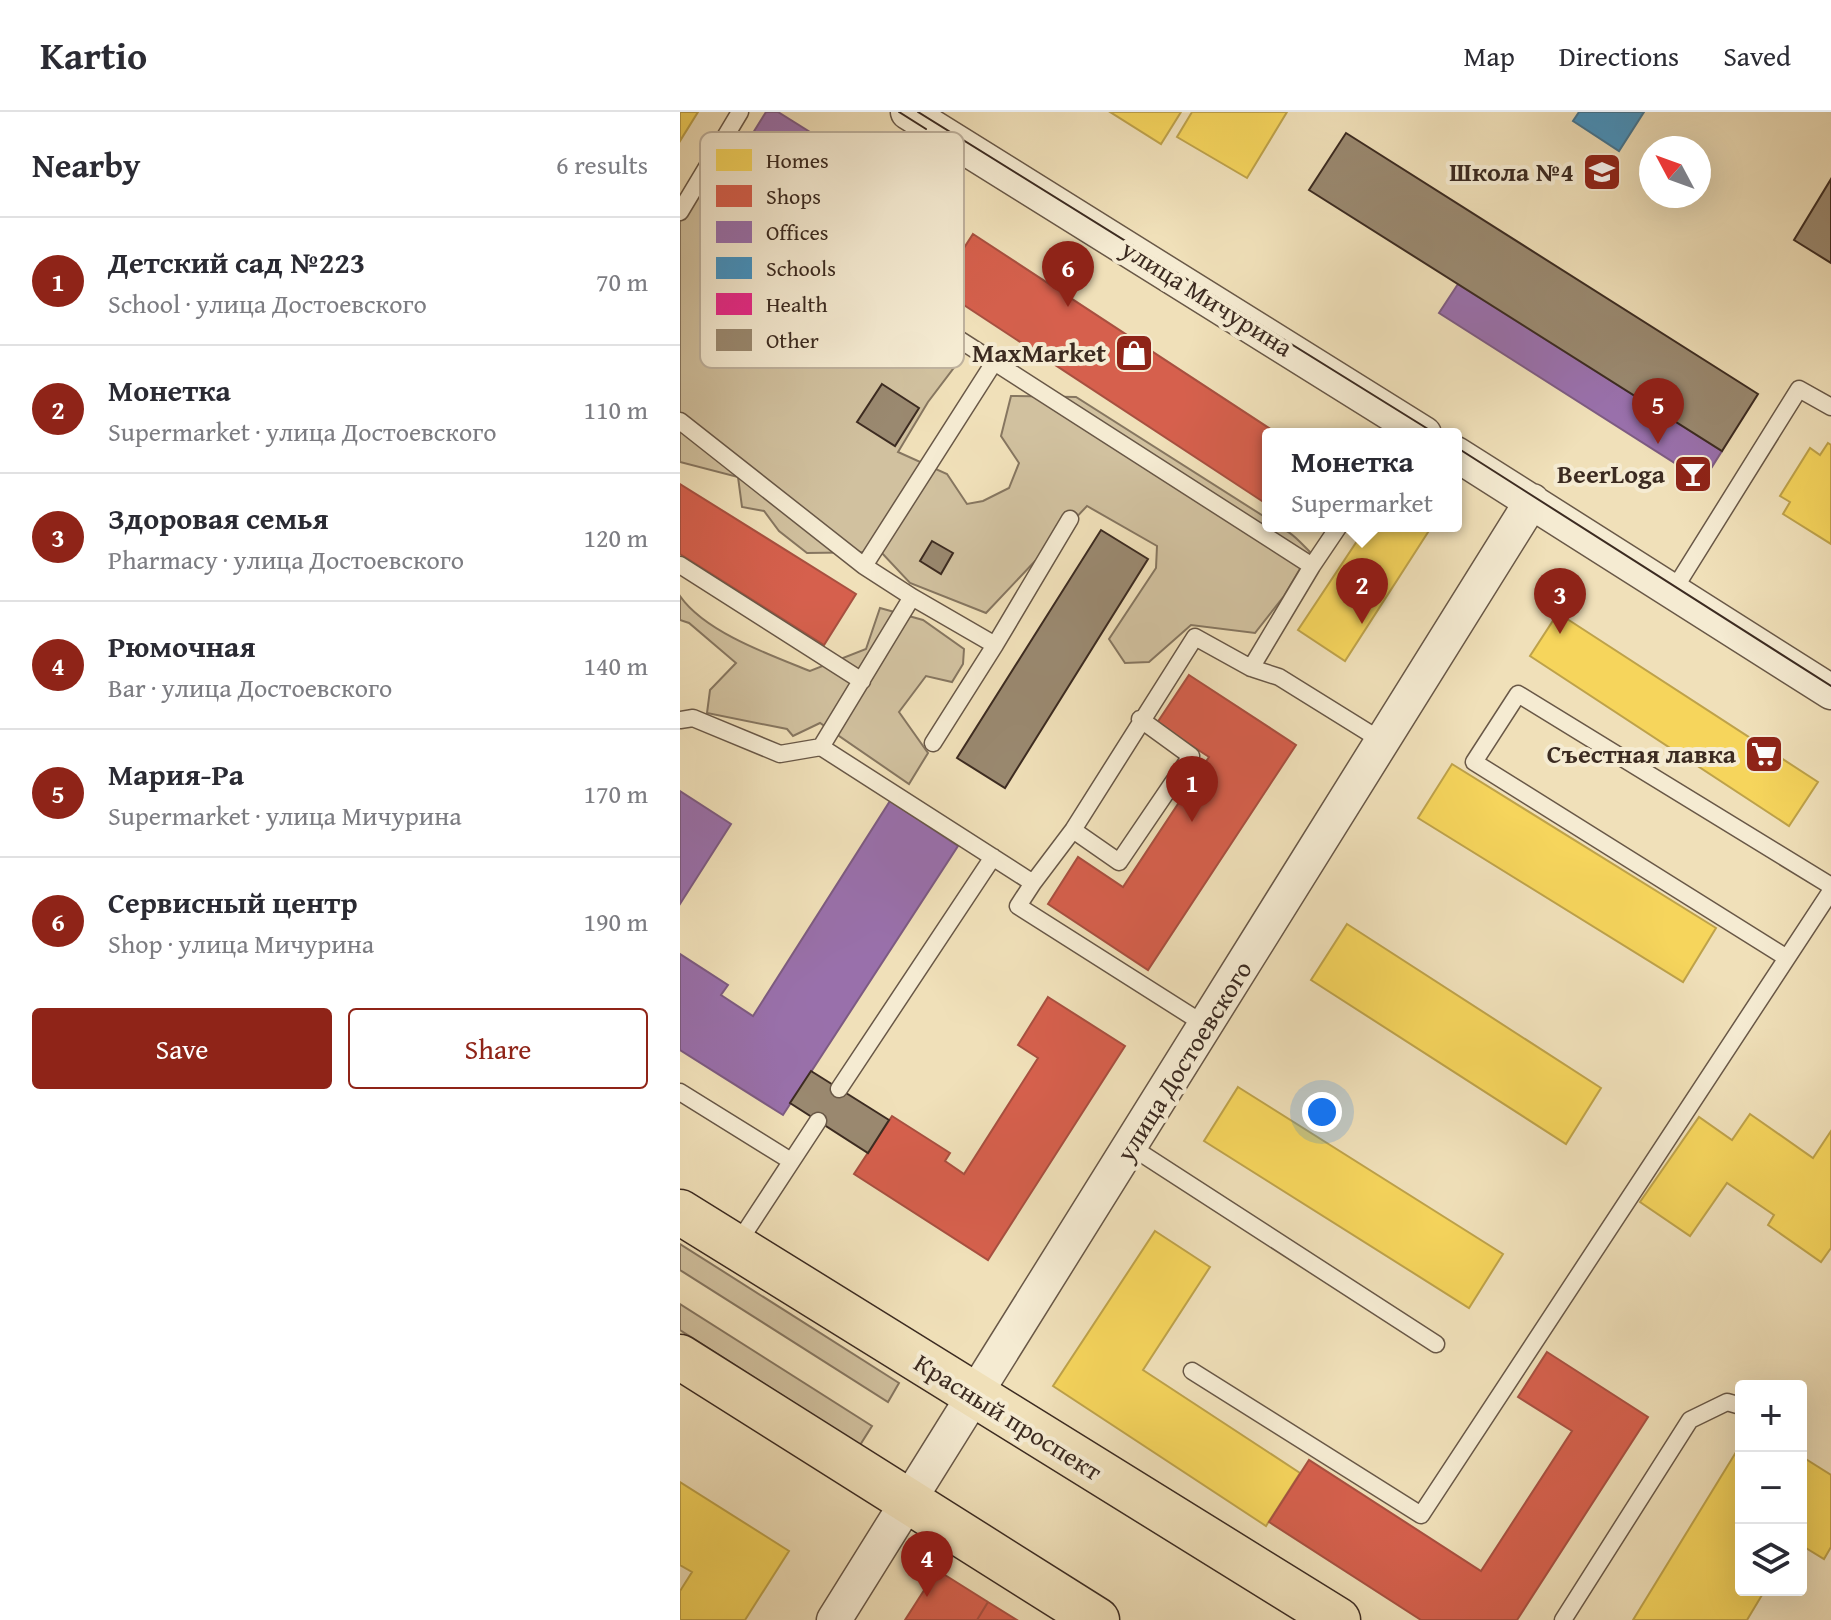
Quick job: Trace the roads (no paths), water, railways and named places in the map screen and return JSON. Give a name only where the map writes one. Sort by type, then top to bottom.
[{"type":"main road","name":"Красный проспект","points":[[680,1212],[1338,1620]]},
{"type":"main road","points":[[680,1357],[1097,1620]]},
{"type":"street","name":"улица Мичурина","points":[[908,112],[940,132]]},
{"type":"street","name":"улица Мичурина","points":[[964,147],[1414,428]]},
{"type":"street","points":[[1462,458],[1831,692]]},
{"type":"street","name":"улица Достоевского","points":[[834,1620],[1532,501]]},
{"type":"lane","points":[[728,132],[740,112]]},
{"type":"lane","points":[[680,212],[700,179]]},
{"type":"lane","points":[[964,344],[1312,566]]},
{"type":"lane","points":[[864,566],[993,364]]},
{"type":"lane","points":[[1673,591],[1799,389],[1831,407]]},
{"type":"lane","points":[[680,421],[864,566],[995,645]]},
{"type":"lane","points":[[933,743],[1070,519]]},
{"type":"lane","points":[[1251,668],[1335,532]]},
{"type":"lane","points":[[680,565],[862,681]]},
{"type":"lane","points":[[821,747],[912,597]]},
{"type":"lane","points":[[1207,1026],[1018,906],[1073,830],[1140,719],[1195,637],[1251,668],[1279,677],[1382,741]]},
{"type":"lane","points":[[1192,1371],[1421,1515],[1787,958],[1831,889],[1518,694],[1474,762],[1787,958]]},
{"type":"lane","points":[[680,720],[693,718],[780,754],[821,747],[1033,883]]},
{"type":"lane","points":[[1073,830],[1119,862],[1191,756],[1140,719]]},
{"type":"lane","points":[[839,1089],[993,857]]},
{"type":"lane","points":[[680,1092],[791,1161]]},
{"type":"lane","points":[[735,1247],[818,1121]]},
{"type":"lane","points":[[1130,1146],[1436,1344]]},
{"type":"lane","points":[[1563,1620],[1690,1420],[1727,1402],[1735,1404]]},
{"type":"tram line","points":[[899,112],[926,129]]},
{"type":"tram line","points":[[918,112],[950,132]]},
{"type":"tram line","points":[[964,141],[1426,428]]},
{"type":"tram line","points":[[1462,451],[1831,686]]},
{"type":"place","name":"Школа №4","points":[[1602,172]]},
{"type":"place","name":"Сервисный центр","points":[[1068,307]]},
{"type":"place","name":"MaxMarket","points":[[1134,353]]},
{"type":"place","name":"Мария-Ра","points":[[1658,444]]},
{"type":"place","name":"BeerLoga","points":[[1693,474]]},
{"type":"place","name":"Монетка","points":[[1362,624]]},
{"type":"place","name":"Здоровая семья","points":[[1560,634]]},
{"type":"place","name":"Съестная лавка","points":[[1764,754]]},
{"type":"place","name":"Детский сад №223","points":[[1192,822]]},
{"type":"place","name":"Рюмочная","points":[[927,1597]]}]
